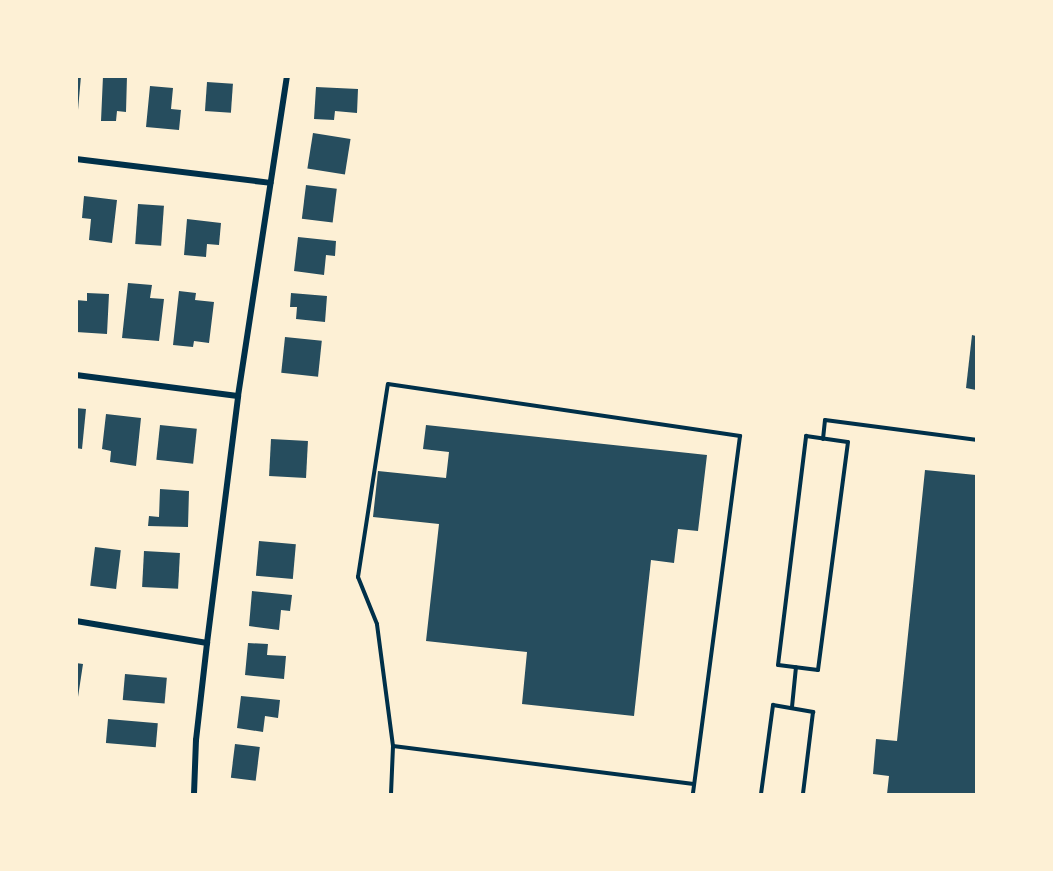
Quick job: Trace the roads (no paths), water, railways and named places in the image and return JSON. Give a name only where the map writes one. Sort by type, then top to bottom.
[{"type":"street","points":[[194,795],[196,740],[238,396],[287,76]]},
{"type":"street","points":[[76,159],[271,183]]},
{"type":"street","points":[[76,375],[238,396]]},
{"type":"street","points":[[76,621],[207,643]]},
{"type":"lane","points":[[391,795],[393,746],[377,624],[358,577],[388,384],[740,436],[693,795]]},
{"type":"lane","points":[[823,439],[825,420],[976,440]]},
{"type":"lane","points":[[806,436],[823,439],[848,442],[818,670],[778,665],[806,436]]},
{"type":"lane","points":[[792,707],[796,667]]},
{"type":"lane","points":[[761,795],[773,705],[813,712],[803,795]]},
{"type":"lane","points":[[393,746],[694,784]]}]
